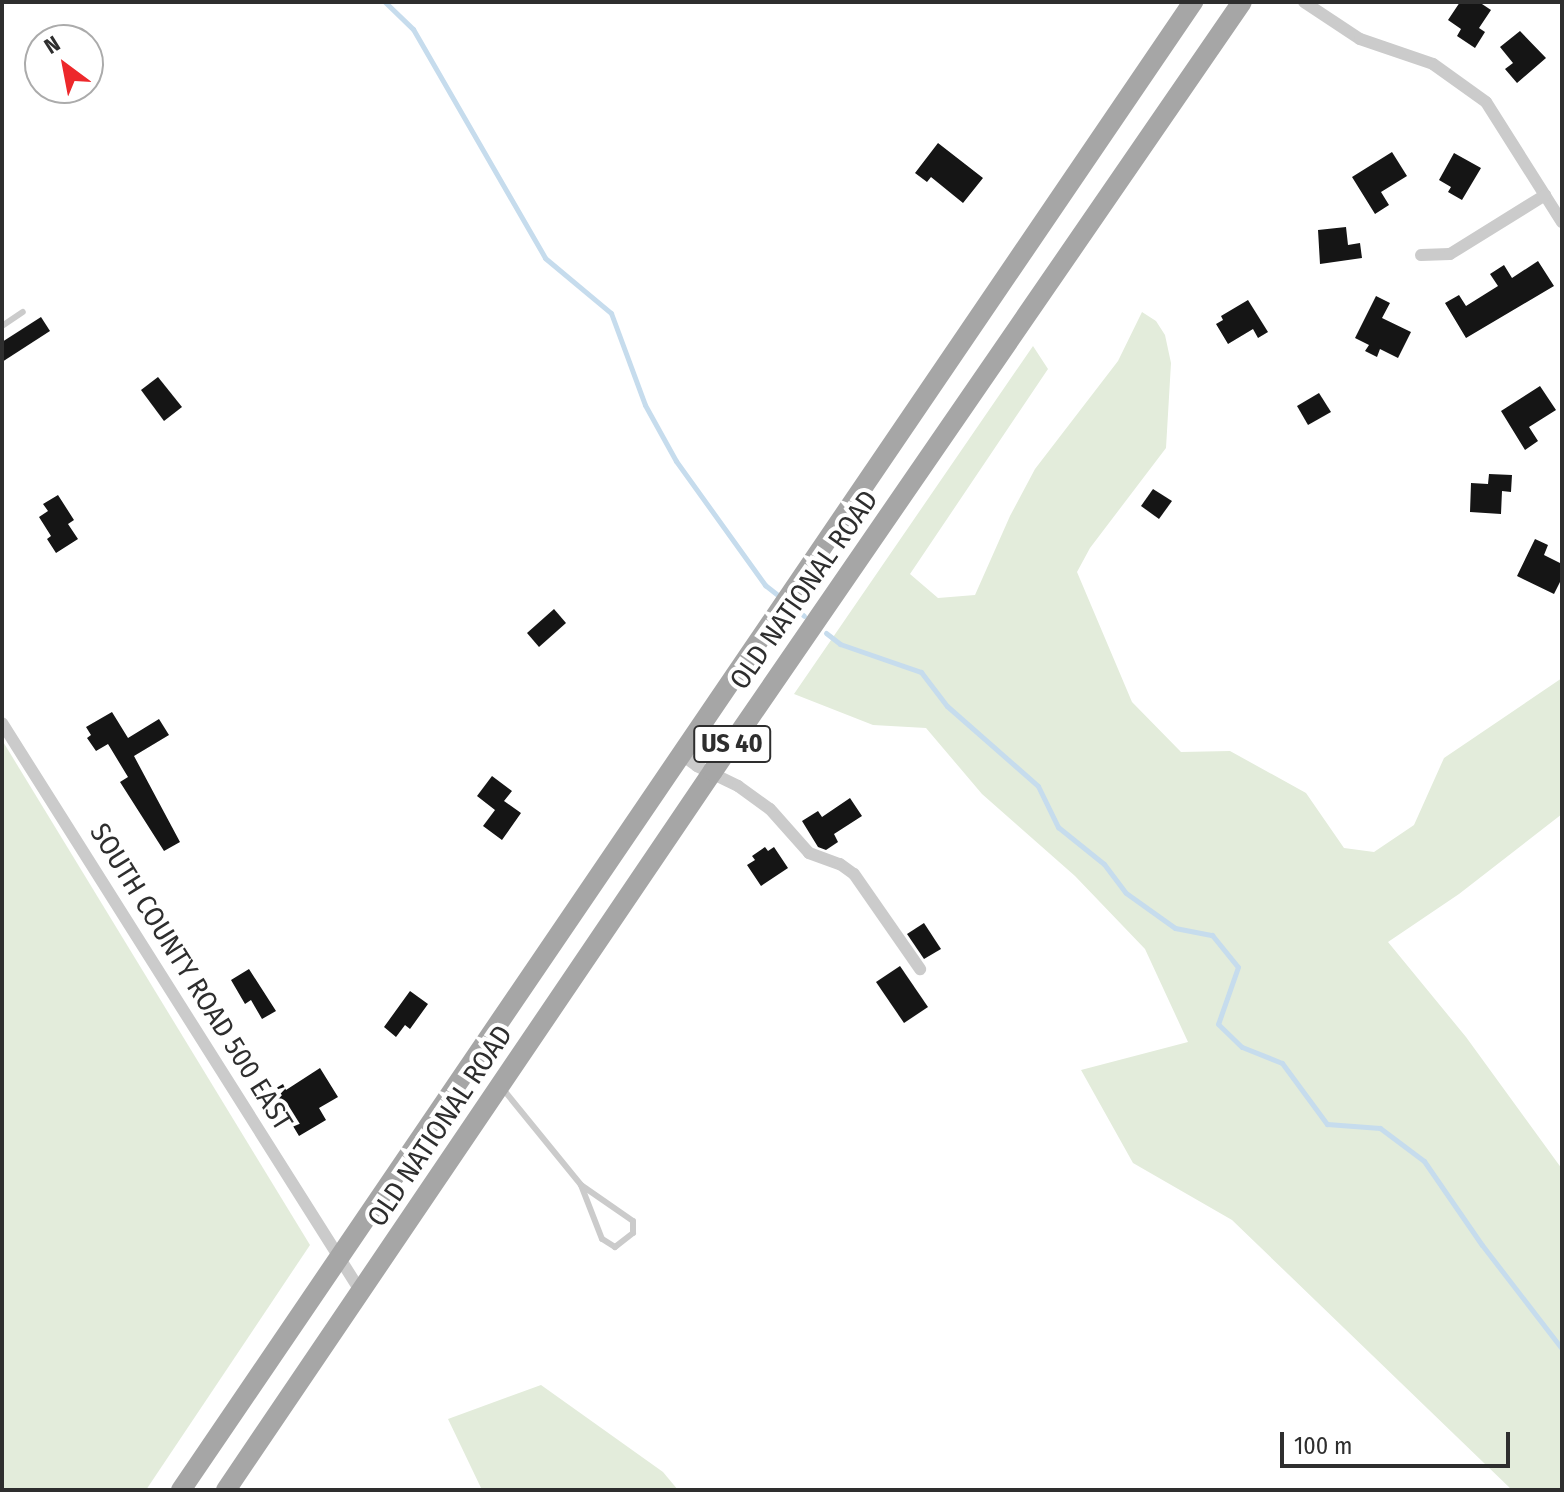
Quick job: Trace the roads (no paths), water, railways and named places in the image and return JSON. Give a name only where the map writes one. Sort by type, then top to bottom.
[{"type":"main road","name":"OLD NATIONAL ROAD","points":[[181,1490],[1193,2]]},
{"type":"main road","name":"OLD NATIONAL ROAD","points":[[226,1490],[713,771],[1242,2]]},
{"type":"street","points":[[1304,2],[1360,39],[1433,64],[1486,102],[1562,222]]},
{"type":"street","points":[[1421,255],[1450,254],[1545,195]]},
{"type":"street","name":"SOUTH COUNTY ROAD 500 EAST","points":[[2,723],[361,1292]]},
{"type":"street","points":[[682,755],[697,766],[713,771],[770,809],[809,853],[840,864],[854,874],[920,969]]},
{"type":"lane","points":[[2,326],[23,312]]},
{"type":"lane","points":[[501,1086],[581,1185],[633,1221],[633,1233],[615,1247],[602,1239],[581,1185]]},
{"type":"waterway","points":[[385,2],[413,29],[545,258],[611,313],[645,405],[676,461],[765,585],[783,599]]},
{"type":"waterway","points":[[791,605],[804,616]]},
{"type":"waterway","points":[[826,633],[840,644],[921,672],[947,706],[1038,786],[1058,827],[1104,864],[1126,893],[1175,928],[1212,935],[1238,967],[1218,1024],[1242,1047],[1282,1063],[1327,1124],[1380,1128],[1424,1161],[1482,1245],[1562,1349]]}]
